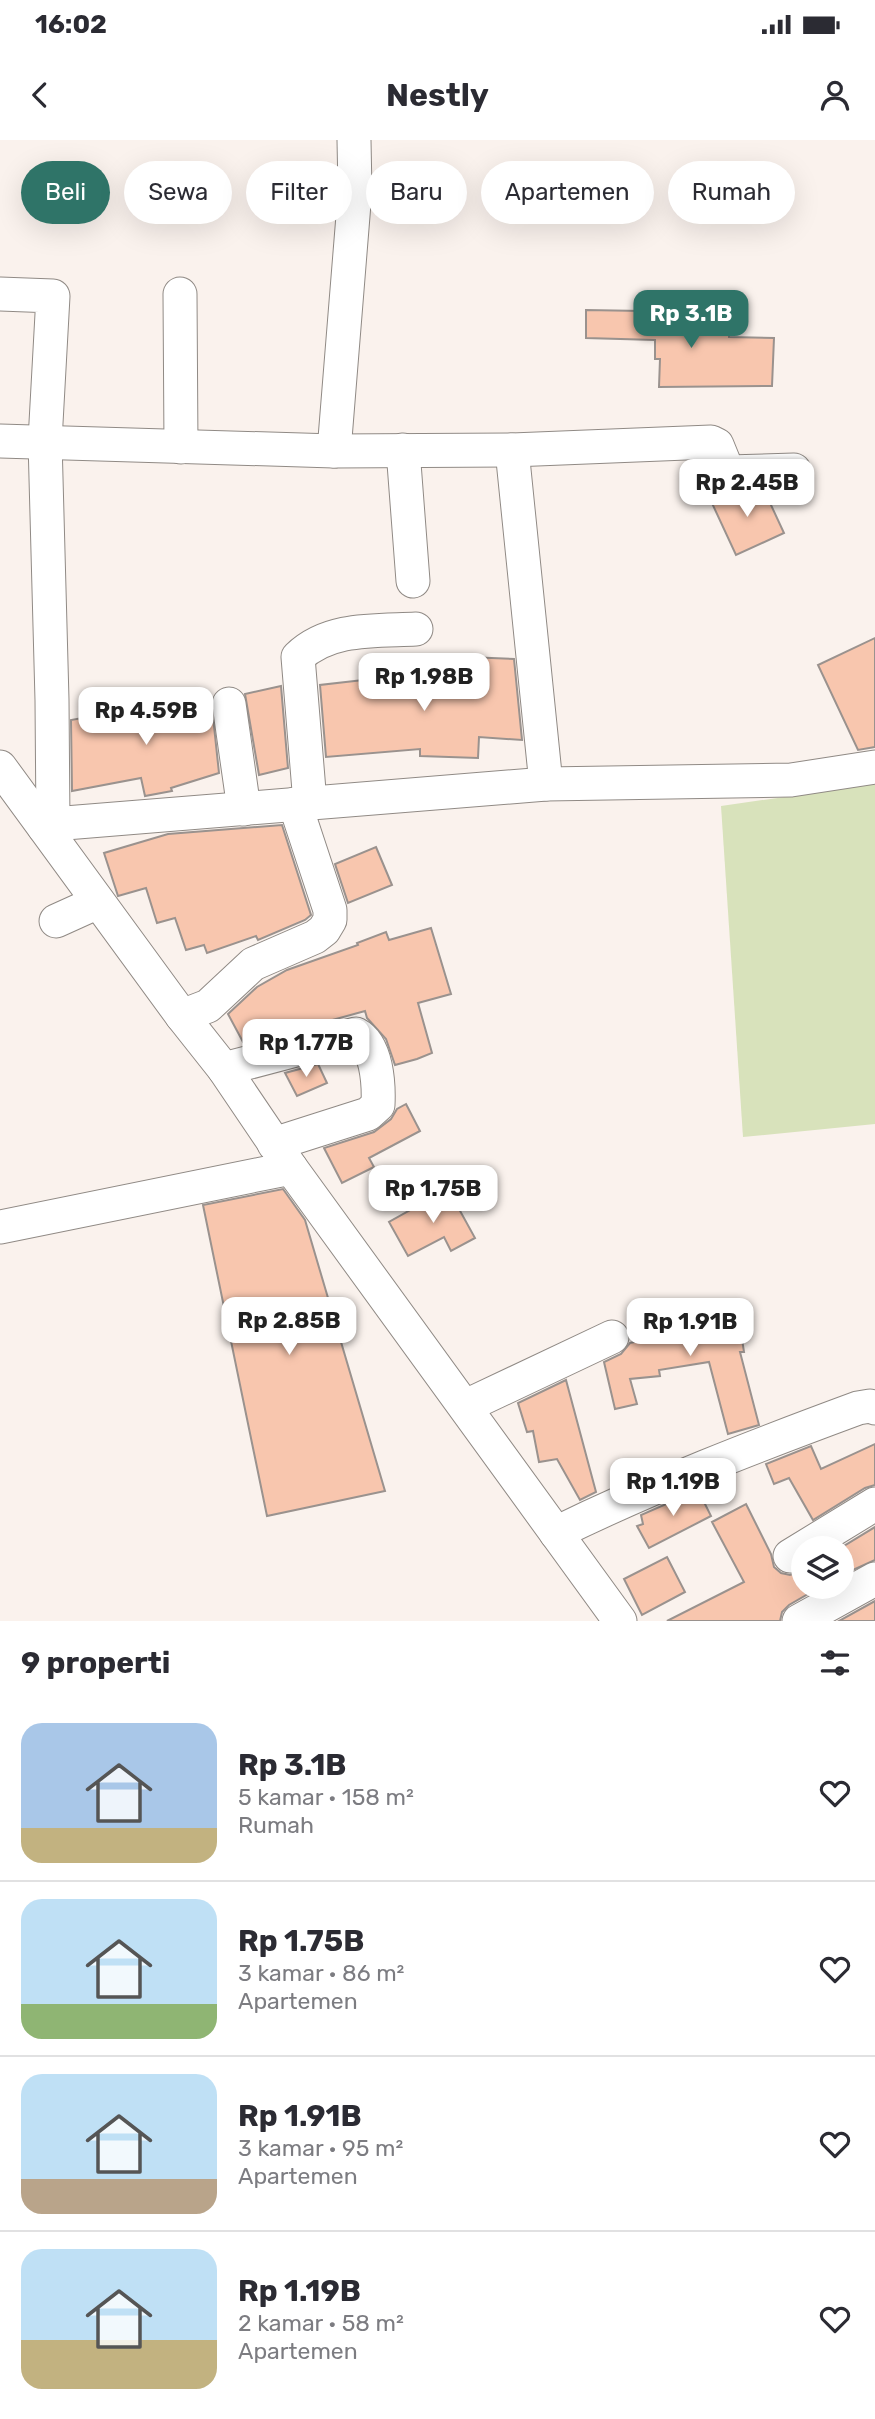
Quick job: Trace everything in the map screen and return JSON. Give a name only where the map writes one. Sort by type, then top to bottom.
[{"type":"street","points":[[334,451],[355,191],[354,140]]},
{"type":"street","points":[[0,294],[54,296],[45,441],[52,700],[48,826]]},
{"type":"street","points":[[180,295],[181,447]]},
{"type":"street","points":[[0,441],[334,451],[512,450],[711,442],[717,445],[728,472],[794,470]]},
{"type":"street","points":[[403,450],[413,581]]},
{"type":"street","points":[[512,450],[546,784]]},
{"type":"street","points":[[182,1016],[208,1006],[253,964],[315,937],[324,930],[330,920],[330,910],[302,803],[298,657],[311,644],[328,636],[416,629]]},
{"type":"street","points":[[229,704],[244,809]]},
{"type":"street","points":[[0,767],[48,826],[98,902],[224,1069],[283,1156],[620,1621]]},
{"type":"street","points":[[48,826],[546,784],[791,780],[875,767]]},
{"type":"street","points":[[56,921],[98,902]]},
{"type":"street","points":[[0,1227],[283,1156],[368,1114],[378,1105],[379,1086],[365,1041],[356,1034],[224,1069]]},
{"type":"street","points":[[466,1406],[612,1337]]},
{"type":"street","points":[[556,1533],[630,1497],[725,1457],[858,1408],[875,1408]]},
{"type":"street","points":[[789,1556],[875,1504]]},
{"type":"street","points":[[799,1621],[875,1579]]},
{"type":"green space","points":[[875,784],[875,1124],[743,1137],[721,806]]},
{"type":"building","points":[[586,310],[642,311],[642,316],[683,317],[683,325],[729,326],[729,337],[774,338],[772,386],[659,387],[660,359],[655,359],[655,340],[586,338]]},
{"type":"building","points":[[764,490],[784,533],[736,555],[711,501],[731,491]]},
{"type":"building","points":[[875,638],[875,747],[858,750],[818,665]]},
{"type":"building","points":[[467,657],[514,659],[522,740],[479,737],[478,758],[420,756],[420,749],[326,757],[320,685],[389,677],[391,692],[447,694],[448,668],[466,669]]},
{"type":"building","points":[[281,686],[288,768],[259,775],[245,694]]},
{"type":"building","points":[[211,698],[219,773],[171,788],[172,791],[145,796],[141,778],[72,791],[71,720]]},
{"type":"building","points":[[282,825],[311,915],[258,940],[256,936],[207,953],[204,945],[186,950],[175,918],[157,923],[146,888],[118,896],[104,853],[168,834]]},
{"type":"building","points":[[376,847],[392,885],[348,903],[335,864]]},
{"type":"building","points":[[431,928],[451,994],[418,1003],[432,1053],[395,1065],[386,1039],[367,1018],[365,1011],[267,1038],[265,1034],[243,1042],[228,1014],[257,987],[287,970],[358,945],[357,943],[386,932],[389,940]]},
{"type":"building","points":[[318,1064],[327,1083],[297,1096],[285,1073]]},
{"type":"building","points":[[406,1104],[420,1131],[369,1158],[374,1167],[342,1183],[324,1148],[374,1132],[391,1119],[397,1109]]},
{"type":"building","points":[[283,1189],[305,1220],[385,1491],[267,1516],[203,1205]]},
{"type":"building","points":[[448,1189],[475,1238],[451,1251],[444,1237],[408,1256],[389,1222]]},
{"type":"building","points":[[736,1300],[744,1352],[740,1352],[759,1425],[728,1434],[709,1362],[659,1370],[660,1376],[630,1379],[637,1404],[615,1409],[604,1362],[621,1354],[630,1343],[639,1341],[638,1327],[660,1325],[658,1313]]},
{"type":"building","points":[[566,1380],[596,1492],[580,1500],[557,1459],[539,1462],[533,1431],[527,1432],[518,1403]]},
{"type":"building","points":[[875,1444],[875,1485],[865,1488],[813,1520],[789,1478],[774,1484],[766,1464],[811,1446],[821,1469]]},
{"type":"building","points":[[698,1490],[711,1516],[649,1548],[637,1526],[643,1524],[641,1515]]},
{"type":"building","points":[[746,1504],[771,1554],[774,1567],[781,1573],[791,1575],[791,1599],[799,1599],[782,1612],[780,1621],[667,1621],[744,1582],[712,1522]]},
{"type":"building","points":[[875,1527],[875,1560],[854,1570],[854,1540]]},
{"type":"building","points":[[667,1557],[685,1592],[642,1615],[624,1579]]},
{"type":"building","points":[[875,1601],[875,1621],[839,1621]]}]
